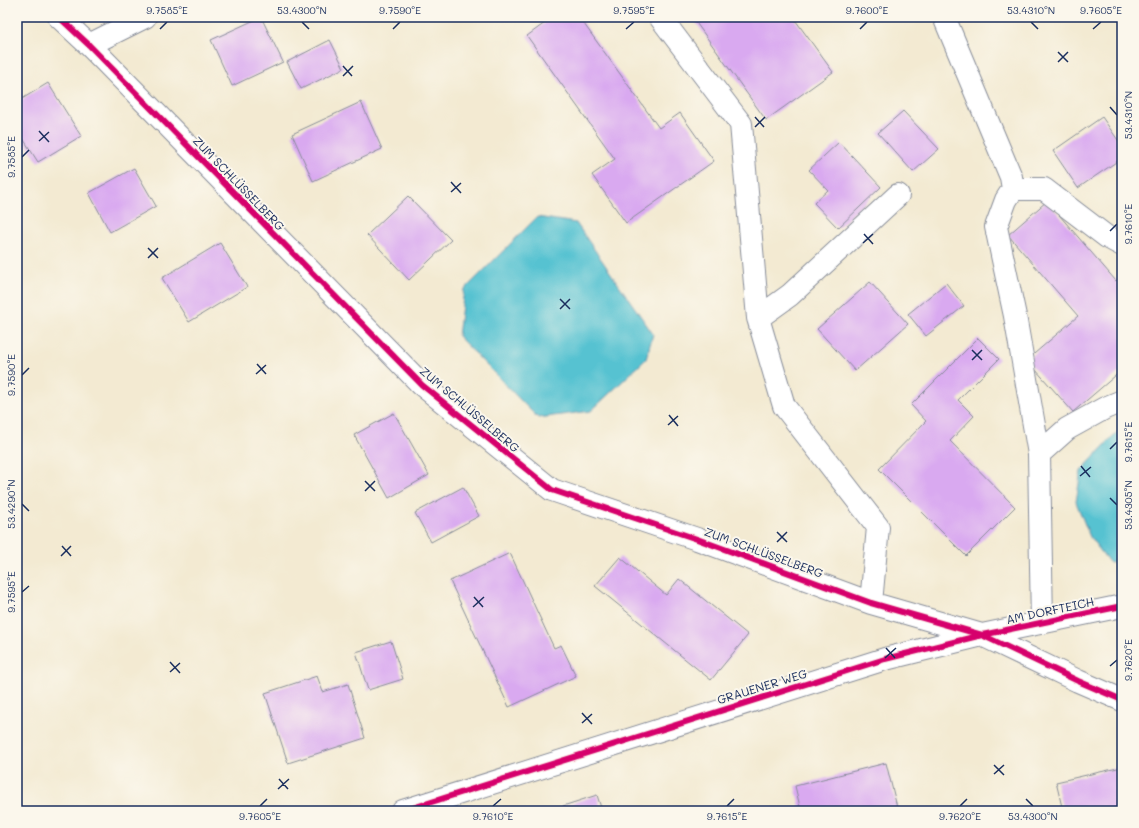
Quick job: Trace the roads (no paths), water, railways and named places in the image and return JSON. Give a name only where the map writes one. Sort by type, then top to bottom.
[{"type":"street","name":"ZUM SCHLÜSSELBERG","points":[[59,17],[89,45],[422,385],[552,490],[697,540],[871,603],[982,635]]},
{"type":"street","points":[[89,45],[146,17]]},
{"type":"street","points":[[660,17],[741,124],[758,318],[784,406],[878,527],[871,603]]},
{"type":"street","points":[[944,17],[1011,177],[1013,189],[1006,200],[996,227],[1015,316],[1039,454],[1042,623]]},
{"type":"street","points":[[1013,189],[1044,188],[1107,237],[1122,245]]},
{"type":"street","points":[[758,318],[790,295],[898,194]]},
{"type":"street","points":[[1039,454],[1067,429],[1105,408],[1122,401]]},
{"type":"street","name":"AM DORFTEICH","points":[[982,635],[1122,606]]},
{"type":"street","points":[[982,635],[1078,681],[1122,700]]},
{"type":"street","name":"GRAUENER WEG","points":[[403,811],[885,659],[982,635]]},
{"type":"water","points":[[537,217],[576,223],[653,334],[646,359],[591,411],[538,418],[458,336],[464,290]]},
{"type":"water","points":[[1122,431],[1122,561],[1109,562],[1090,537],[1076,502],[1081,471],[1116,433]]}]
